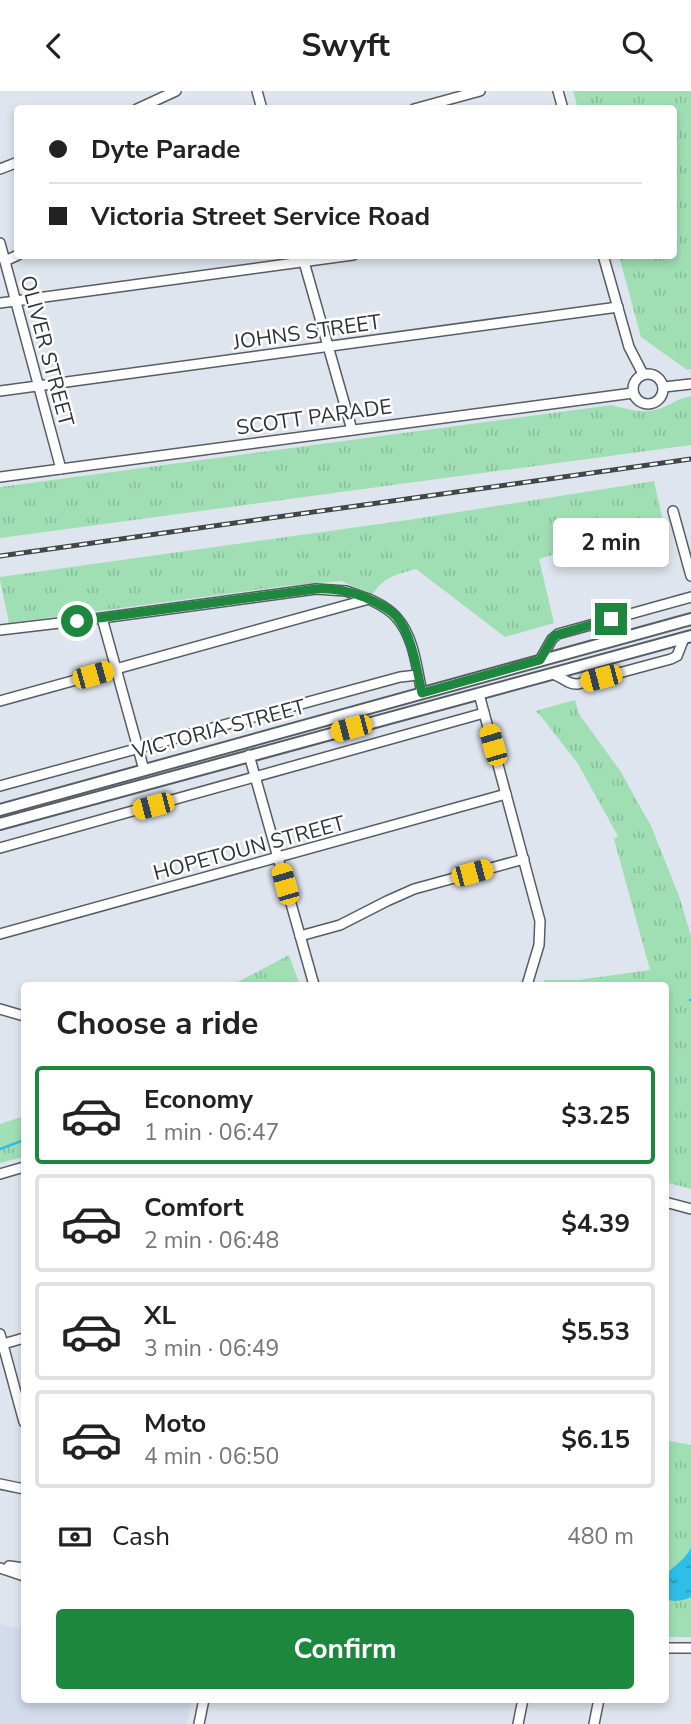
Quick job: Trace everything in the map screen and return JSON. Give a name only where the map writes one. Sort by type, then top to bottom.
[{"type":"main road","name":"VICTORIA STREET","points":[[0,810],[691,619]]},
{"type":"main road","name":"VICTORIA STREET","points":[[0,824],[689,637]]},
{"type":"main road","points":[[475,679],[479,694]]},
{"type":"street","points":[[146,105],[176,91]]},
{"type":"street","points":[[429,105],[480,91]]},
{"type":"street","name":"OLIVER STREET","points":[[0,243],[3,263],[61,469]]},
{"type":"street","points":[[0,303],[303,259],[352,430]]},
{"type":"street","points":[[604,259],[629,347],[643,374]]},
{"type":"street","name":"JOHNS STREET","points":[[0,391],[618,307]]},
{"type":"street","points":[[643,374],[656,375],[662,381],[664,387],[661,397],[654,403],[637,401],[633,393],[635,379],[643,374]]},
{"type":"street","points":[[664,387],[691,384]]},
{"type":"street","name":"SCOTT PARADE","points":[[0,477],[633,393]]},
{"type":"street","points":[[673,511],[691,576]]},
{"type":"street","points":[[0,630],[316,589],[346,591],[369,599],[388,610],[401,623],[409,639],[422,693]]},
{"type":"street","points":[[540,660],[558,634],[691,597]]},
{"type":"street","points":[[0,701],[369,599]]},
{"type":"street","points":[[102,618],[144,770]]},
{"type":"street","points":[[550,674],[559,676],[571,685],[657,663],[676,657],[689,637]]},
{"type":"street","points":[[0,786],[400,677],[418,675]]},
{"type":"street","points":[[479,694],[538,912],[540,932],[537,954],[528,982]]},
{"type":"street","points":[[0,848],[484,713]]},
{"type":"street","points":[[249,755],[313,982]]},
{"type":"street","name":"HOPETOUN STREET","points":[[0,935],[506,794]]},
{"type":"street","points":[[300,936],[340,925],[414,889],[524,859]]},
{"type":"street","points":[[0,1009],[21,1015]]},
{"type":"street","points":[[0,1174],[21,1168]]},
{"type":"street","points":[[669,1203],[691,1209]]},
{"type":"street","points":[[0,1333],[1,1345],[21,1412]]},
{"type":"street","points":[[1,1345],[21,1339]]},
{"type":"street","points":[[0,1485],[21,1488]]},
{"type":"street","points":[[0,1567],[21,1569]]},
{"type":"street","points":[[0,1567],[21,1575]]},
{"type":"street","points":[[669,1648],[691,1648]]},
{"type":"street","points":[[199,1724],[203,1703]]},
{"type":"street","points":[[518,1724],[522,1703]]},
{"type":"street","points":[[594,1724],[598,1703]]},
{"type":"shaded area","points":[[0,1624],[21,1629],[21,1703],[191,1703],[187,1724],[0,1724]]},
{"type":"green space","points":[[573,91],[691,91],[691,369],[687,370],[641,337],[620,259],[677,259],[677,105],[577,105]]},
{"type":"green space","points":[[691,396],[691,445],[0,538],[0,487],[612,405],[651,411]]},
{"type":"green space","points":[[654,481],[663,521],[539,559],[554,623],[505,637],[416,569],[386,580],[372,595],[341,581],[9,623],[0,580],[0,577],[408,520]]},
{"type":"green space","points":[[575,700],[579,714],[621,772],[651,826],[679,896],[691,936],[691,1189],[669,1183],[669,982],[544,982],[650,970],[614,839],[618,836],[578,764],[535,711]]},
{"type":"green space","points":[[289,955],[299,982],[238,982]]},
{"type":"green space","points":[[21,1117],[21,1158],[0,1163],[0,1124]]},
{"type":"green space","points":[[669,1441],[691,1445],[691,1637],[669,1637]]},
{"type":"water","points":[[691,1548],[691,1597],[669,1600],[669,1572]]},
{"type":"waterway","points":[[0,1149],[21,1141]]},
{"type":"railway","points":[[0,556],[691,459]]},
{"type":"route","points":[[77,621],[316,589],[346,591],[384,607],[399,620],[409,639],[422,693],[540,660],[556,635],[611,619]]}]
